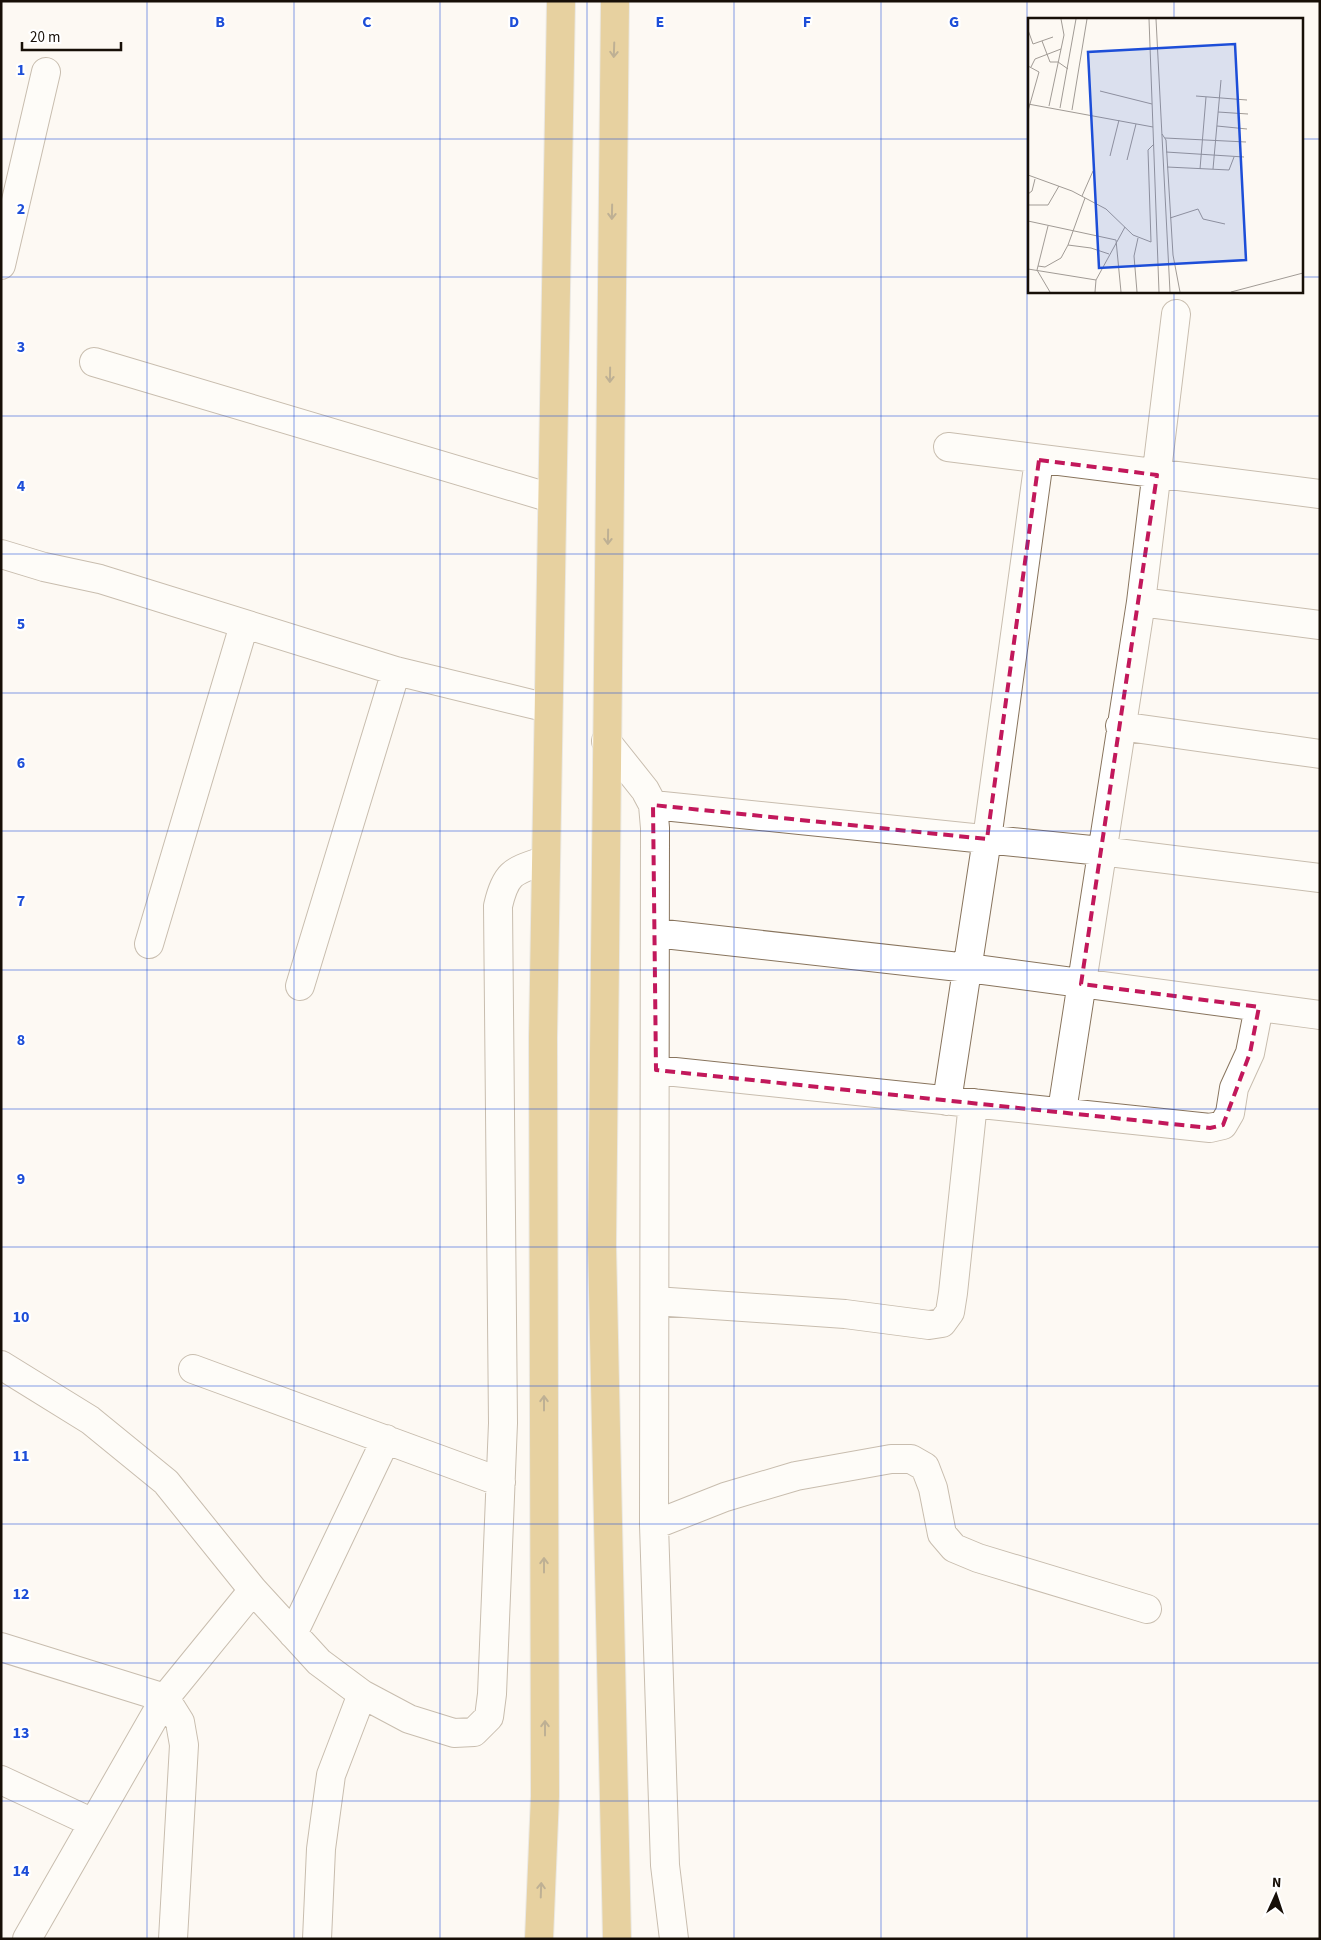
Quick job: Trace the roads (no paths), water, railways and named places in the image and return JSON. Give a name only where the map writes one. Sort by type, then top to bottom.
[{"type":"highway","points":[[539,1939],[545,1796],[543,1038],[561,1]]},
{"type":"highway","points":[[615,1],[602,1245],[617,1939]]},
{"type":"street","points":[[1,265],[46,72]]},
{"type":"street","points":[[1062,1111],[1140,602],[1176,314]]},
{"type":"street","points":[[94,362],[551,498]]},
{"type":"street","points":[[948,447],[1157,475],[1320,494]]},
{"type":"street","points":[[655,1301],[846,1314],[929,1325],[942,1323],[950,1312],[953,1293],[960,1102],[968,968],[1039,460]]},
{"type":"street","points":[[1,554],[44,567],[100,579],[396,671],[548,708]]},
{"type":"street","points":[[1140,602],[1320,625]]},
{"type":"street","points":[[149,944],[244,625]]},
{"type":"street","points":[[300,986],[396,671]]},
{"type":"street","points":[[1120,726],[1320,754]]},
{"type":"street","points":[[606,742],[646,790],[653,805],[655,828],[654,1524],[665,1864],[674,1939]]},
{"type":"street","points":[[653,805],[1101,851],[1320,878]]},
{"type":"street","points":[[1,1366],[90,1420],[166,1482],[253,1590],[319,1662],[362,1694],[409,1719],[454,1733],[474,1732],[489,1717],[492,1694],[503,1423],[498,906],[502,886],[515,870],[546,860]]},
{"type":"street","points":[[655,933],[968,968],[1320,1015]]},
{"type":"street","points":[[656,1070],[1210,1128],[1223,1125],[1230,1112],[1234,1088],[1250,1053],[1258,1007]]},
{"type":"street","points":[[193,1369],[501,1482]]},
{"type":"street","points":[[293,1634],[386,1439]]},
{"type":"street","points":[[654,1524],[725,1497],[796,1476],[891,1459],[911,1459],[925,1467],[933,1488],[942,1534],[954,1548],[978,1558],[1147,1609]]},
{"type":"street","points":[[27,1939],[165,1698],[253,1590]]},
{"type":"street","points":[[1,1647],[165,1698],[180,1722],[184,1745],[173,1939]]},
{"type":"street","points":[[317,1939],[320,1849],[331,1775],[362,1694]]},
{"type":"street","points":[[1,1780],[93,1823]]}]
